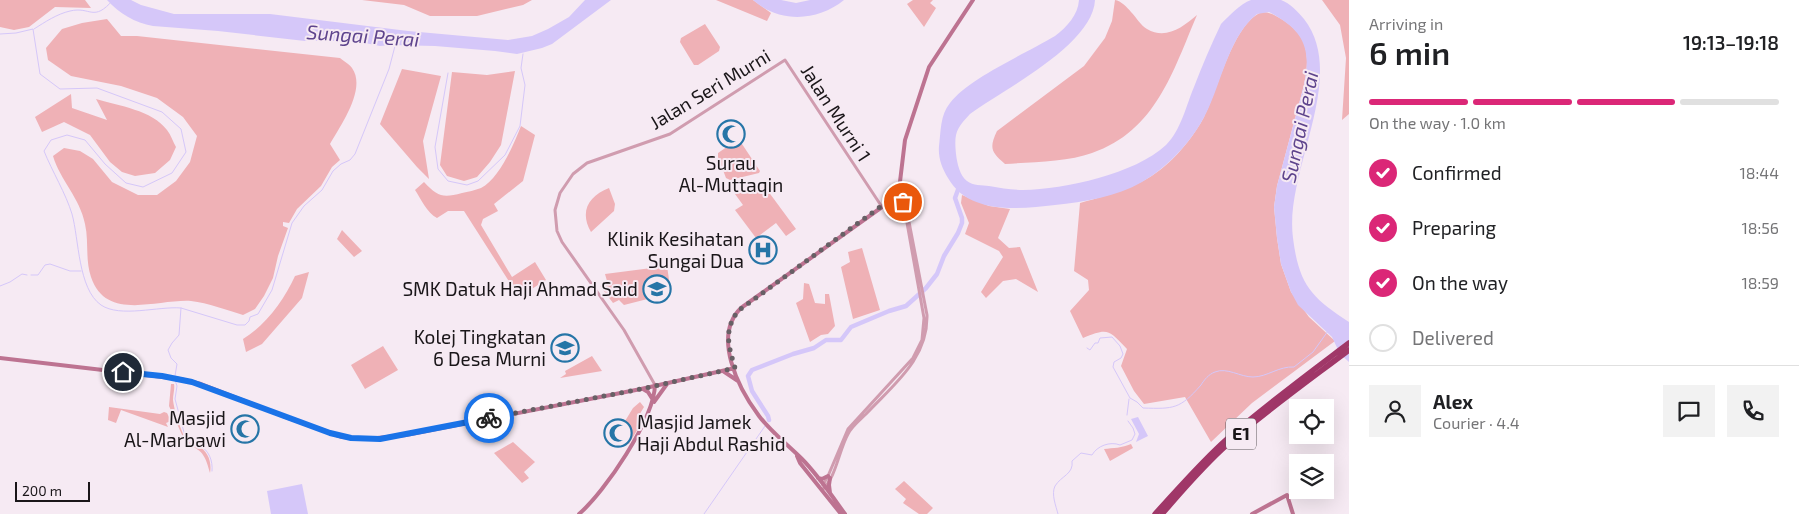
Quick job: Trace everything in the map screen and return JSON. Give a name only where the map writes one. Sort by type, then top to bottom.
[{"type":"highway","name":"E1","points":[[1162,514],[1201,471],[1227,446],[1349,343]]},
{"type":"highway","name":"E1","points":[[1156,514],[1180,485],[1226,439],[1268,405],[1328,362],[1349,350]]},
{"type":"main road","points":[[841,514],[818,478],[802,458],[758,415],[735,370],[727,340],[728,329],[738,311],[882,207],[897,193],[900,185],[905,140],[929,67],[973,0]]},
{"type":"main road","points":[[900,185],[903,197]]},
{"type":"main road","points":[[897,193],[903,197]]},
{"type":"main road","points":[[0,358],[180,379],[201,384],[342,437],[359,439],[380,439],[735,370]]},
{"type":"main road","points":[[723,371],[728,366],[731,358]]},
{"type":"main road","points":[[723,371],[740,383]]},
{"type":"main road","points":[[579,514],[608,482],[653,403],[669,382]]},
{"type":"main road","points":[[653,403],[655,385]]},
{"type":"main road","points":[[641,389],[648,392],[653,403]]},
{"type":"main road","points":[[796,454],[800,463],[832,496],[845,514]]},
{"type":"main road","points":[[818,478],[824,479],[829,477],[832,496]]},
{"type":"main road","points":[[1252,514],[1287,495],[1293,514]]},
{"type":"street","name":"Jalan Murni 1","points":[[785,60],[882,207]]},
{"type":"street","name":"Jalan Seri Murni","points":[[655,385],[624,330],[559,237],[555,210],[560,193],[569,178],[582,166],[670,134],[785,60]]},
{"type":"street","points":[[822,487],[829,477],[848,429],[916,353],[924,330],[924,303],[903,197],[897,193]]},
{"type":"shaded area","points":[[0,0],[85,0],[91,8],[55,7],[29,27],[14,30],[0,27]]},
{"type":"shaded area","points":[[362,0],[532,0],[523,5],[477,16],[430,16],[404,5]]},
{"type":"shaded area","points":[[716,0],[753,0],[771,13],[767,21]]},
{"type":"shaded area","points":[[913,0],[933,0],[930,3],[936,8],[924,27],[907,4]]},
{"type":"shaded area","points":[[1115,0],[1126,6],[1145,28],[1154,32],[1167,33],[1174,31],[1197,15],[1160,97],[1132,130],[1114,143],[1092,153],[1061,160],[1005,164],[994,153],[992,146],[997,131],[1084,66],[1105,38],[1112,21]]},
{"type":"shaded area","points":[[1322,0],[1349,0],[1349,114],[1342,120],[1346,58],[1340,25]]},
{"type":"shaded area","points":[[1262,12],[1275,16],[1292,26],[1303,40],[1307,56],[1304,85],[1277,186],[1274,207],[1281,264],[1291,292],[1309,317],[1335,341],[1252,403],[1211,442],[1185,397],[1144,404],[1134,391],[1121,366],[1127,349],[1116,337],[1103,332],[1083,338],[1070,311],[1089,290],[1088,280],[1074,271],[1080,203],[1115,193],[1147,179],[1177,154],[1192,136],[1204,117],[1227,59],[1243,29]]},
{"type":"shaded area","points":[[107,19],[121,36],[137,36],[340,58],[352,68],[356,77],[354,97],[345,118],[330,144],[340,160],[332,167],[321,186],[297,209],[289,223],[283,222],[283,226],[288,228],[278,256],[273,278],[255,309],[243,315],[191,301],[134,305],[120,304],[108,299],[98,291],[91,277],[88,264],[86,230],[82,215],[75,197],[60,173],[53,156],[64,148],[80,151],[93,159],[112,182],[138,195],[157,195],[176,181],[190,162],[197,136],[183,117],[157,98],[121,86],[71,76],[48,60],[46,48],[62,29],[82,23]]},
{"type":"shaded area","points":[[705,24],[720,47],[719,51],[698,65],[694,65],[680,42],[681,38]]},
{"type":"shaded area","points":[[402,69],[441,76],[423,141],[429,179],[380,124]]},
{"type":"shaded area","points":[[515,71],[501,145],[490,162],[477,177],[464,181],[447,176],[440,165],[452,72],[487,75]]},
{"type":"shaded area","points":[[71,94],[72,108],[107,120],[96,99],[144,113],[161,123],[170,134],[176,147],[170,160],[155,173],[135,176],[122,172],[110,162],[90,135],[64,122],[42,132],[35,117]]},
{"type":"shaded area","points":[[521,126],[535,135],[523,181],[494,204],[498,211],[483,219],[481,225],[512,277],[535,262],[546,280],[519,297],[464,211],[448,211],[437,218],[427,209],[415,190],[424,182],[433,191],[445,196],[481,188],[500,169]]},
{"type":"shaded area","points":[[737,140],[740,141],[760,171],[759,173],[730,180],[726,178],[718,153]]},
{"type":"shaded area","points":[[765,187],[796,229],[786,236],[776,223],[756,238],[735,210],[743,205],[735,194]]},
{"type":"shaded area","points":[[609,188],[615,204],[614,211],[591,232],[586,217],[588,205],[596,195]]},
{"type":"shaded area","points":[[962,195],[989,206],[1010,209],[998,238],[1009,248],[1020,247],[1038,292],[1016,279],[1003,281],[986,298],[981,292],[1003,257],[999,251],[965,234],[969,223],[961,203]]},
{"type":"shaded area","points":[[342,230],[362,251],[354,257],[337,239]]},
{"type":"shaded area","points":[[862,248],[880,310],[853,319],[841,267],[850,262],[848,252]]},
{"type":"shaded area","points":[[667,266],[671,293],[624,305],[619,300],[613,303],[600,286],[607,281],[605,274]]},
{"type":"shaded area","points":[[309,272],[302,298],[262,344],[246,352],[243,339],[259,327],[274,311],[295,276]]},
{"type":"shaded area","points":[[804,283],[809,284],[815,303],[825,304],[825,294],[829,294],[835,326],[828,334],[821,335],[810,342],[796,303],[803,299]]},
{"type":"shaded area","points":[[383,346],[398,370],[365,389],[351,365]]},
{"type":"shaded area","points":[[592,356],[602,371],[560,378],[566,374],[565,371]]},
{"type":"shaded area","points":[[171,384],[174,384],[173,400],[183,434],[187,441],[201,448],[207,454],[210,461],[210,473],[201,452],[194,447],[187,446],[169,406]]},
{"type":"shaded area","points":[[640,402],[644,407],[638,417],[643,420],[629,444],[623,439],[628,434],[622,426],[633,408]]},
{"type":"shaded area","points":[[109,407],[160,414],[164,412],[167,413],[171,421],[166,423],[168,427],[121,410],[116,423],[108,420]]},
{"type":"shaded area","points":[[513,442],[535,462],[524,472],[529,478],[522,483],[494,453]]},
{"type":"shaded area","points":[[1131,444],[1133,448],[1110,461],[1104,449],[1121,447]]},
{"type":"shaded area","points":[[904,481],[933,508],[927,514],[919,514],[903,503],[906,499],[895,489]]},
{"type":"water","name":"Sungai Perai","points":[[107,0],[131,0],[141,5],[174,14],[270,14],[408,31],[508,40],[532,36],[548,29],[569,17],[585,0],[611,0],[552,44],[517,54],[435,46],[380,46],[355,41],[305,41],[153,26],[128,17]]},
{"type":"water","points":[[753,0],[781,0],[796,3],[810,0],[844,0],[822,13],[798,17],[774,13],[763,8]]},
{"type":"water","name":"Sungai Perai","points":[[1079,0],[1095,0],[1090,17],[1079,33],[1064,49],[1024,79],[970,114],[959,128],[955,141],[957,161],[962,176],[969,183],[975,185],[1015,190],[1059,187],[1118,172],[1153,155],[1166,145],[1176,132],[1203,63],[1221,24],[1239,7],[1251,0],[1284,1],[1304,19],[1316,42],[1320,68],[1318,96],[1297,184],[1293,212],[1293,238],[1299,267],[1303,279],[1309,288],[1325,305],[1349,322],[1349,362],[1340,354],[1332,337],[1298,305],[1281,264],[1274,207],[1277,186],[1304,85],[1307,60],[1302,41],[1297,33],[1281,19],[1269,12],[1257,14],[1240,33],[1228,57],[1204,118],[1189,140],[1162,168],[1142,182],[1122,192],[1088,200],[1041,207],[1011,208],[982,204],[969,198],[957,190],[948,178],[941,163],[939,150],[943,118],[950,103],[970,84],[984,75],[1055,36],[1068,25],[1074,16]]},
{"type":"water","points":[[1138,417],[1148,436],[1136,442],[1139,434],[1131,419]]},
{"type":"water","points":[[302,484],[308,514],[271,514],[267,491]]},
{"type":"waterway","points":[[34,29],[65,12],[77,10],[101,11],[113,0]]},
{"type":"waterway","name":"Sungai Perai","points":[[0,34],[33,29],[40,74],[60,89],[97,88],[162,112],[181,129],[186,152],[172,173],[143,187],[126,183],[105,164],[85,140],[67,135],[51,140],[44,151],[72,214],[80,263],[93,298],[101,305],[118,311],[181,308],[237,325],[245,325],[250,317],[258,314],[272,290],[292,223],[304,206],[322,190],[333,171],[341,164],[350,160],[355,154],[389,69],[395,46]]},
{"type":"waterway","points":[[448,73],[435,147],[438,169],[448,181],[467,185],[478,181],[505,155],[520,126],[525,85],[521,68],[523,54]]},
{"type":"waterway","points":[[769,420],[752,391],[748,376],[752,370],[814,348],[826,340],[841,340],[851,327],[906,306],[926,288],[937,274],[944,256],[958,233],[962,223],[955,198],[959,187]]},
{"type":"waterway","points":[[31,275],[38,275],[45,265],[50,264],[70,271],[81,271]]},
{"type":"waterway","points":[[0,286],[22,274],[27,275]]},
{"type":"waterway","points":[[175,376],[177,364],[171,358],[168,350],[179,335],[181,308]]},
{"type":"waterway","points":[[1087,348],[1090,350],[1095,343],[1098,343],[1100,338],[1112,337],[1120,346],[1123,354],[1121,358],[1114,362],[1113,367],[1130,398],[1143,408],[1162,408],[1182,403],[1194,393],[1207,377],[1215,372],[1229,371],[1243,376],[1258,377],[1283,368],[1294,367],[1313,352],[1328,331]]},
{"type":"waterway","points":[[175,380],[177,386],[175,399],[185,436],[208,453],[212,463],[212,471]]},
{"type":"waterway","points":[[1127,415],[1129,399]]},
{"type":"waterway","points":[[1058,514],[1054,500],[1054,489],[1071,469],[1072,461],[1081,453],[1092,455],[1104,445],[1120,445],[1132,440],[1135,434],[1128,421]]},
{"type":"waterway","points":[[704,514],[765,426]]},
{"type":"way so far","points":[[489,418],[641,389],[735,368],[728,346],[728,329],[733,317],[741,308],[895,196],[902,198],[903,202]]},
{"type":"place","name":"Surau Al-Muttaqin","points":[[731,134]]},
{"type":"place","name":"Klinik Kesihatan Sungai Dua","points":[[763,250]]},
{"type":"place","name":"SMK Datuk Haji Ahmad Said","points":[[657,289]]},
{"type":"place","name":"Kolej Tingkatan 6 Desa Murni","points":[[565,348]]},
{"type":"place","name":"Masjid Al-Marbawi","points":[[245,429]]},
{"type":"place","name":"Masjid Jamek Haji Abdul Rashid","points":[[618,433]]},
{"type":"route","points":[[123,372],[162,376],[201,384],[342,437],[359,439],[390,438],[489,418]]}]
